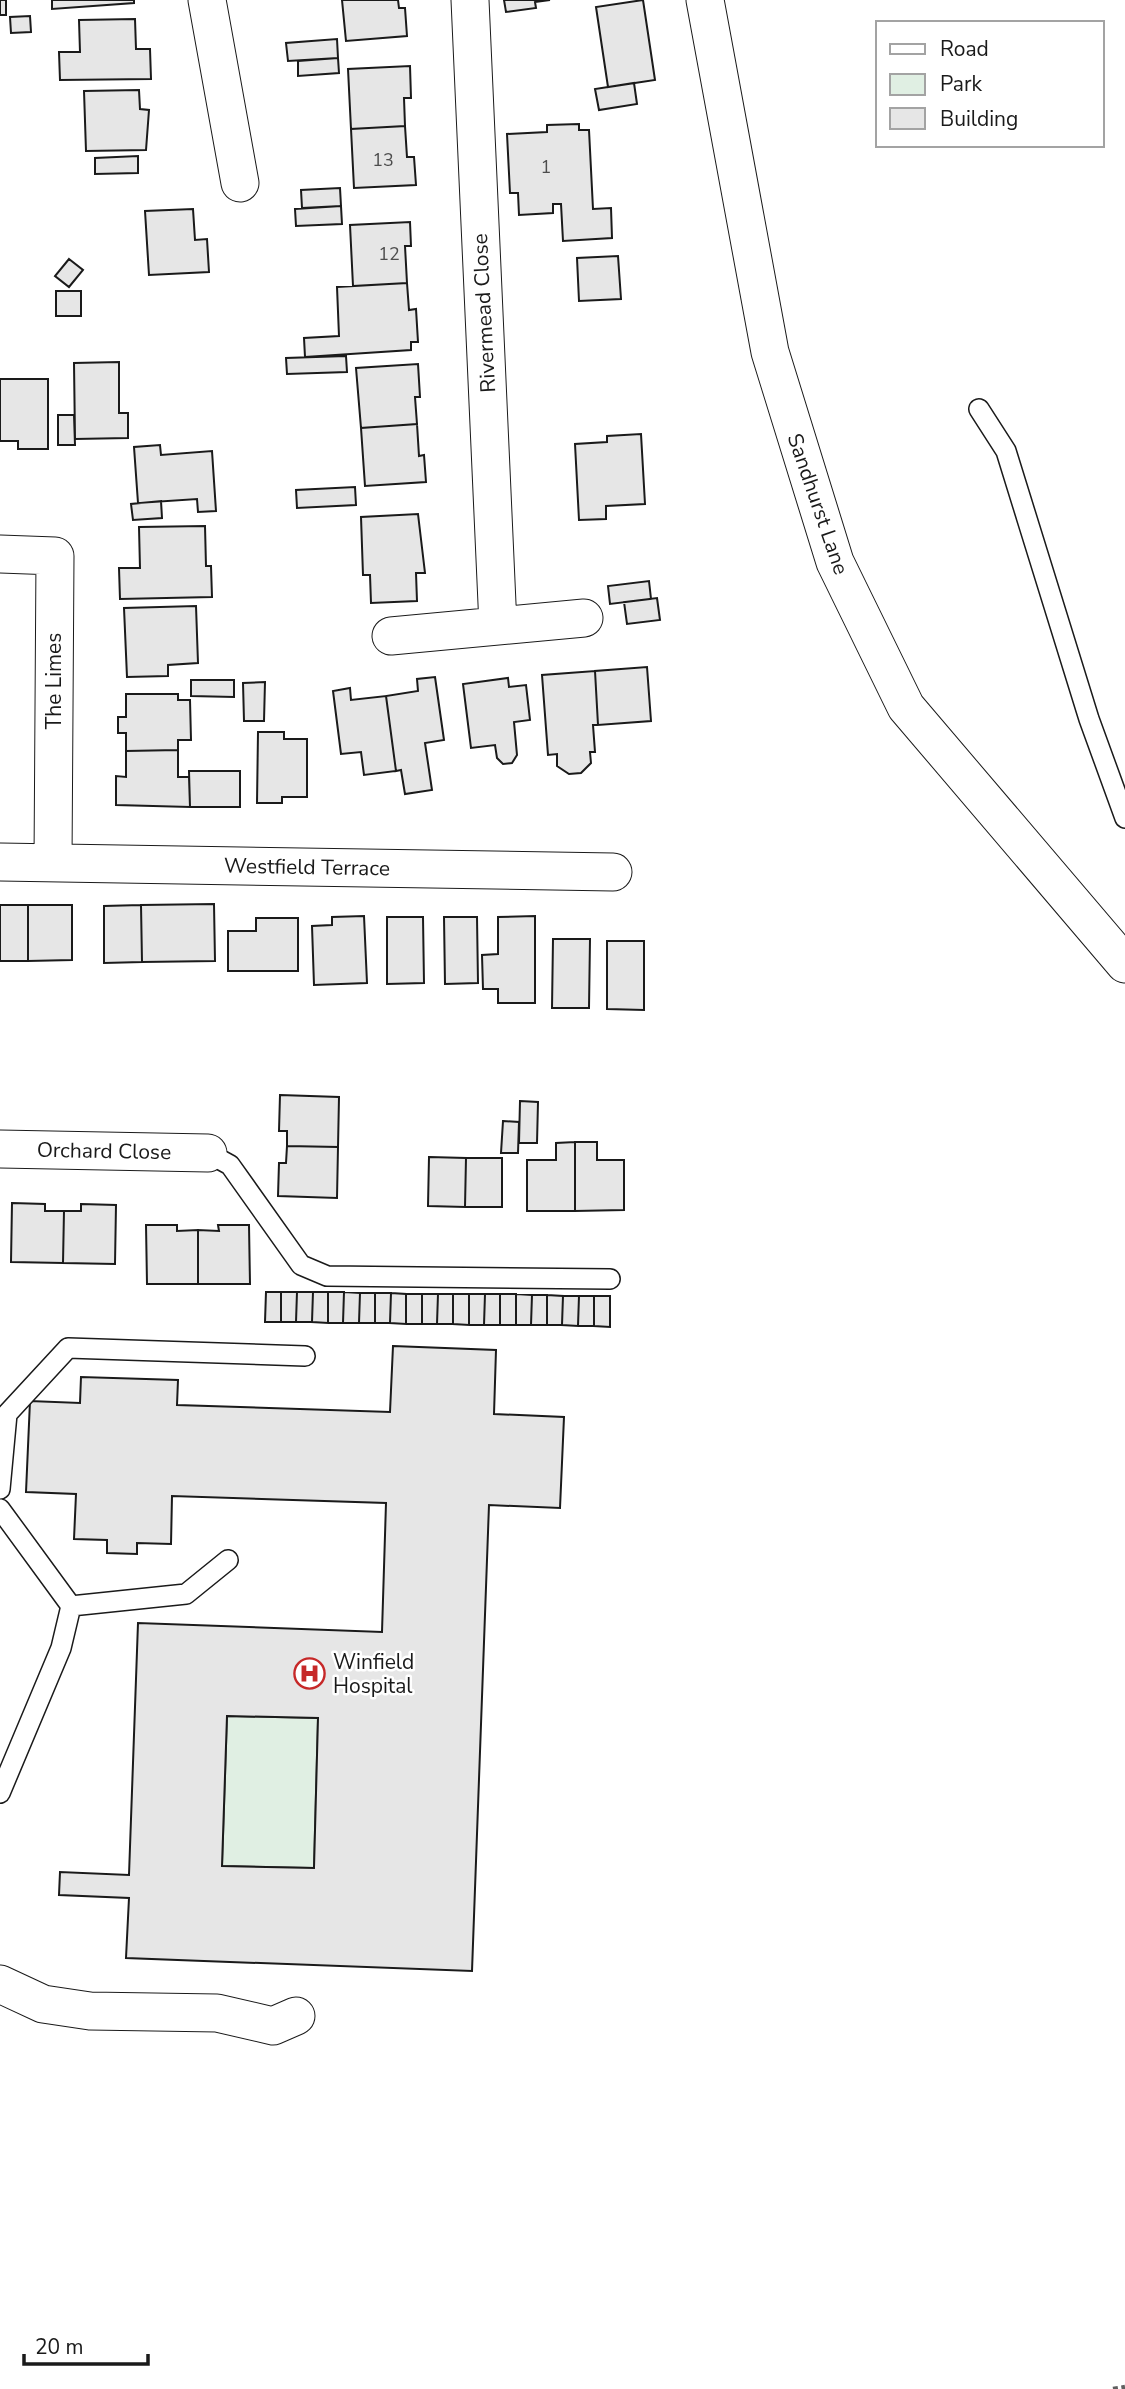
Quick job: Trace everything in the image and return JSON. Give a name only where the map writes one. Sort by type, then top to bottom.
[{"type":"street","points":[[206,0],[240,183]]},
{"type":"street","name":"Rivermead Close","points":[[470,0],[498,626]]},
{"type":"street","name":"Sandhurst Lane","points":[[705,0],[770,352],[835,562],[906,708],[1125,964]]},
{"type":"street","name":"The Limes","points":[[0,554],[55,556],[53,862]]},
{"type":"street","points":[[391,636],[584,618]]},
{"type":"street","name":"Westfield Terrace","points":[[0,862],[613,872]]},
{"type":"street","name":"Orchard Close","points":[[0,1149],[208,1153]]},
{"type":"street","points":[[0,1984],[43,2004],[90,2011],[217,2013],[272,2025],[296,2016]]},
{"type":"lane","points":[[979,409],[1006,451],[1089,719],[1125,818]]},
{"type":"lane","points":[[208,1153],[230,1165],[301,1265],[312,1272],[327,1276],[610,1279]]},
{"type":"lane","points":[[0,1489],[8,1414],[68,1348],[305,1356]]},
{"type":"lane","points":[[0,1509],[71,1606],[61,1648],[0,1793]]},
{"type":"lane","points":[[71,1606],[186,1594],[228,1560]]},
{"type":"path","points":[[1113,2389],[1125,2387]]},
{"type":"green space","points":[[227,1716],[318,1718],[314,1868],[222,1866]]},
{"type":"building","points":[[0,0],[6,0],[6,15],[0,15]]},
{"type":"building","points":[[52,0],[134,0],[134,3],[52,9]]},
{"type":"building","points":[[342,0],[398,0],[399,8],[405,8],[407,36],[346,41]]},
{"type":"building","points":[[504,0],[550,0],[535,2],[536,8],[506,12]]},
{"type":"building","points":[[643,0],[655,80],[608,87],[596,7]]},
{"type":"building","points":[[30,16],[31,32],[11,33],[10,17]]},
{"type":"building","points":[[135,19],[136,49],[150,49],[151,79],[60,80],[59,52],[80,52],[79,20]]},
{"type":"building","points":[[337,39],[338,58],[288,61],[286,43]]},
{"type":"building","points":[[338,58],[339,73],[298,76],[298,61]]},
{"type":"building","points":[[410,66],[411,98],[404,98],[405,126],[351,129],[348,69]]},
{"type":"building","points":[[634,83],[637,104],[599,110],[595,89]]},
{"type":"building","points":[[139,90],[140,109],[149,110],[146,150],[86,151],[84,91]]},
{"type":"building","points":[[579,124],[579,130],[589,130],[593,209],[611,208],[612,238],[563,241],[561,204],[553,204],[553,213],[519,215],[518,193],[510,193],[507,134],[547,132],[547,125]]},
{"type":"building","points":[[405,126],[407,157],[414,157],[416,185],[354,188],[351,129]]},
{"type":"building","points":[[138,156],[138,173],[95,174],[95,158]]},
{"type":"building","points":[[340,188],[341,206],[302,208],[301,190]]},
{"type":"building","points":[[341,206],[342,224],[296,226],[295,209]]},
{"type":"building","points":[[193,209],[195,240],[207,239],[209,272],[149,275],[145,211]]},
{"type":"building","points":[[410,222],[411,246],[405,246],[407,283],[353,286],[350,225]]},
{"type":"building","points":[[618,256],[621,299],[579,301],[577,258]]},
{"type":"building","points":[[69,259],[83,270],[69,287],[55,276]]},
{"type":"building","points":[[407,283],[409,310],[416,309],[418,342],[411,342],[411,350],[305,357],[304,338],[339,336],[337,287]]},
{"type":"building","points":[[56,291],[81,291],[81,316],[56,316]]},
{"type":"building","points":[[346,356],[347,372],[287,374],[286,358]]},
{"type":"building","points":[[119,362],[119,413],[128,413],[128,438],[75,439],[74,363]]},
{"type":"building","points":[[418,364],[420,397],[415,397],[417,424],[361,428],[356,368]]},
{"type":"building","points":[[0,379],[48,379],[48,449],[18,449],[18,441],[0,441]]},
{"type":"building","points":[[58,415],[74,415],[75,445],[58,445]]},
{"type":"building","points":[[417,424],[419,456],[424,455],[426,482],[365,486],[361,428]]},
{"type":"building","points":[[641,434],[645,504],[606,506],[606,519],[579,520],[575,444],[607,442],[607,436]]},
{"type":"building","points":[[160,445],[161,455],[212,451],[216,511],[198,512],[197,499],[138,503],[134,447]]},
{"type":"building","points":[[355,487],[356,505],[297,508],[296,490]]},
{"type":"building","points":[[161,501],[162,518],[133,520],[131,504]]},
{"type":"building","points":[[418,514],[425,573],[416,573],[417,601],[371,603],[370,575],[363,575],[361,517]]},
{"type":"building","points":[[205,526],[206,566],[211,566],[212,597],[120,599],[119,568],[140,568],[139,527]]},
{"type":"building","points":[[649,581],[651,599],[610,604],[608,586]]},
{"type":"building","points":[[657,598],[660,620],[627,624],[624,602]]},
{"type":"building","points":[[196,606],[198,663],[168,665],[168,676],[127,677],[124,608]]},
{"type":"building","points":[[647,667],[651,721],[598,725],[595,671]]},
{"type":"building","points":[[595,671],[598,725],[593,725],[595,752],[590,752],[591,763],[581,773],[569,774],[557,766],[557,754],[548,755],[542,675]]},
{"type":"building","points":[[435,677],[444,740],[425,743],[432,790],[405,794],[401,770],[396,771],[386,696],[418,691],[417,679]]},
{"type":"building","points":[[508,678],[509,687],[526,685],[530,720],[514,722],[517,755],[512,763],[503,764],[497,758],[495,745],[471,748],[463,684]]},
{"type":"building","points":[[191,680],[234,680],[234,697],[191,696]]},
{"type":"building","points":[[265,682],[264,721],[244,721],[243,683]]},
{"type":"building","points":[[350,688],[351,700],[386,696],[396,771],[364,775],[361,752],[341,754],[333,691]]},
{"type":"building","points":[[126,694],[178,694],[178,700],[190,700],[191,740],[178,740],[178,750],[126,751],[126,733],[118,733],[118,717],[126,717]]},
{"type":"building","points":[[258,732],[284,732],[284,739],[307,739],[307,797],[282,797],[282,803],[257,803]]},
{"type":"building","points":[[178,750],[178,777],[189,777],[190,807],[116,805],[116,776],[126,777],[126,751]]},
{"type":"building","points":[[189,771],[240,771],[240,807],[190,807]]},
{"type":"building","points":[[214,904],[215,961],[142,962],[141,905]]},
{"type":"building","points":[[0,905],[28,905],[28,961],[0,961]]},
{"type":"building","points":[[28,905],[72,905],[72,960],[28,961]]},
{"type":"building","points":[[141,905],[142,962],[104,963],[104,906]]},
{"type":"building","points":[[364,916],[367,983],[314,985],[312,926],[332,925],[332,917]]},
{"type":"building","points":[[535,916],[535,1003],[498,1003],[498,989],[483,989],[482,955],[498,954],[498,917]]},
{"type":"building","points":[[387,917],[423,917],[424,983],[387,984]]},
{"type":"building","points":[[444,917],[477,917],[478,983],[445,984]]},
{"type":"building","points":[[256,918],[298,918],[298,971],[228,971],[228,931],[256,931]]},
{"type":"building","points":[[553,939],[590,939],[589,1008],[552,1008]]},
{"type":"building","points":[[607,941],[644,941],[644,1010],[607,1009]]},
{"type":"building","points":[[280,1095],[339,1097],[338,1147],[287,1146],[287,1131],[279,1131]]},
{"type":"building","points":[[520,1101],[538,1102],[537,1143],[519,1143]]},
{"type":"building","points":[[503,1121],[519,1122],[518,1153],[501,1153]]},
{"type":"building","points":[[575,1142],[597,1142],[597,1160],[624,1160],[624,1210],[575,1211]]},
{"type":"building","points":[[575,1142],[575,1211],[527,1211],[527,1160],[556,1160],[556,1143]]},
{"type":"building","points":[[287,1146],[338,1147],[337,1198],[278,1196],[279,1163],[286,1163]]},
{"type":"building","points":[[429,1157],[466,1158],[465,1207],[428,1206]]},
{"type":"building","points":[[466,1158],[502,1158],[502,1207],[465,1207]]},
{"type":"building","points":[[12,1203],[45,1204],[45,1211],[64,1211],[63,1263],[11,1262]]},
{"type":"building","points":[[81,1204],[116,1205],[115,1264],[63,1263],[64,1211],[81,1211]]},
{"type":"building","points":[[146,1225],[177,1225],[177,1231],[198,1230],[198,1284],[147,1284]]},
{"type":"building","points":[[218,1225],[249,1225],[250,1284],[198,1284],[198,1230],[219,1231]]},
{"type":"building","points":[[266,1292],[281,1292],[281,1322],[265,1322]]},
{"type":"building","points":[[281,1292],[297,1292],[296,1322],[281,1322]]},
{"type":"building","points":[[297,1292],[313,1292],[312,1322],[296,1322]]},
{"type":"building","points":[[313,1292],[328,1292],[328,1323],[312,1322]]},
{"type":"building","points":[[328,1292],[344,1292],[343,1323],[328,1323]]},
{"type":"building","points":[[344,1292],[360,1293],[359,1323],[343,1323]]},
{"type":"building","points":[[360,1293],[375,1293],[375,1323],[359,1323]]},
{"type":"building","points":[[375,1293],[391,1293],[390,1323],[375,1323]]},
{"type":"building","points":[[391,1293],[406,1294],[406,1324],[390,1323]]},
{"type":"building","points":[[406,1294],[422,1294],[422,1324],[406,1324]]},
{"type":"building","points":[[422,1294],[438,1294],[437,1324],[422,1324]]},
{"type":"building","points":[[438,1294],[453,1294],[453,1324],[437,1324]]},
{"type":"building","points":[[453,1294],[469,1294],[469,1325],[453,1324]]},
{"type":"building","points":[[469,1294],[485,1294],[484,1325],[469,1325]]},
{"type":"building","points":[[485,1294],[500,1294],[500,1325],[484,1325]]},
{"type":"building","points":[[500,1294],[516,1294],[516,1325],[500,1325]]},
{"type":"building","points":[[516,1294],[532,1295],[531,1325],[516,1325]]},
{"type":"building","points":[[532,1295],[547,1295],[547,1325],[531,1325]]},
{"type":"building","points":[[547,1295],[563,1296],[562,1325],[547,1325]]},
{"type":"building","points":[[563,1296],[579,1296],[578,1326],[562,1325]]},
{"type":"building","points":[[579,1296],[594,1296],[594,1326],[578,1326]]},
{"type":"building","points":[[594,1296],[610,1296],[610,1327],[594,1326]]},
{"type":"building","name":"Winfield Hospital","points":[[393,1346],[496,1350],[494,1414],[564,1417],[560,1508],[489,1505],[472,1971],[126,1958],[129,1898],[59,1895],[60,1872],[129,1875],[138,1623],[382,1632],[386,1503],[172,1496],[171,1544],[137,1543],[137,1554],[107,1553],[107,1540],[74,1539],[76,1494],[26,1492],[30,1401],[80,1403],[81,1377],[178,1380],[177,1405],[390,1412]],"holes":[[[227,1716],[318,1718],[314,1868],[222,1866]]]},
{"type":"place","name":"Winfield Hospital","points":[[310,1674]]}]
